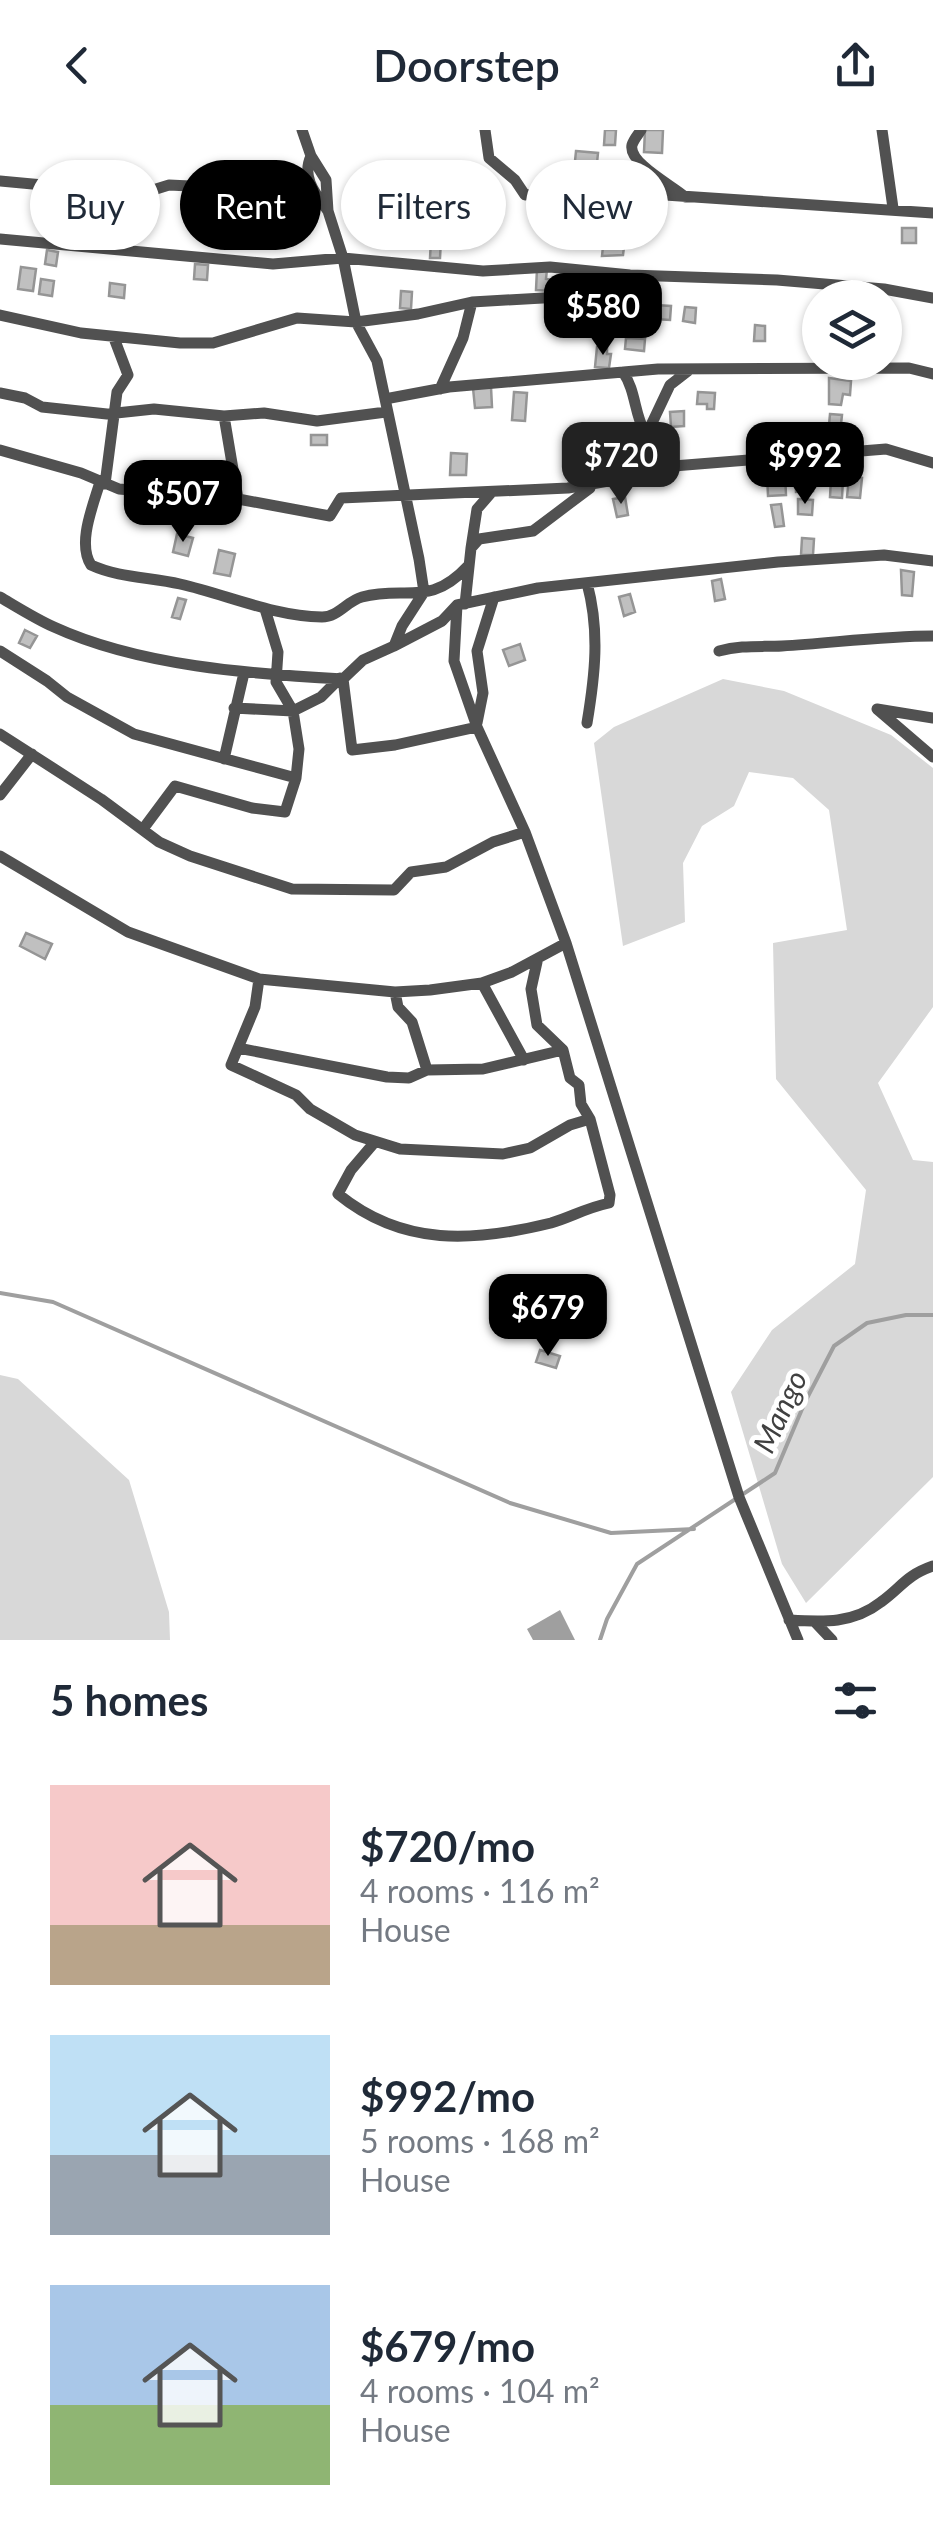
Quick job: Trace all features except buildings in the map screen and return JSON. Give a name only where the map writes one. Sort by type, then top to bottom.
[{"type":"street","points":[[302,130],[326,180],[328,211],[343,258],[356,322],[372,347],[424,592],[394,646]]},
{"type":"street","points":[[485,130],[489,158],[515,180],[525,195],[621,192],[933,212]]},
{"type":"street","points":[[641,130],[632,154],[649,172],[684,197]]},
{"type":"street","points":[[882,130],[893,208]]},
{"type":"street","points":[[310,160],[312,156]]},
{"type":"street","points":[[0,180],[140,194],[180,186]]},
{"type":"street","points":[[321,201],[328,211]]},
{"type":"street","points":[[0,239],[273,264],[343,258],[483,271],[550,267],[630,275],[777,280],[933,298]]},
{"type":"street","points":[[3,318],[114,338],[213,343],[297,318],[356,322],[472,302],[613,294],[630,275]]},
{"type":"street","points":[[440,389],[463,338],[472,302]]},
{"type":"street","points":[[114,338],[128,375],[117,392],[103,483],[89,522],[86,556],[91,565],[122,575],[178,583],[266,609],[329,617],[361,596],[424,592],[454,580],[468,566]]},
{"type":"street","points":[[0,392],[42,407],[114,414],[154,409],[224,416],[264,413],[317,421],[440,389],[623,372],[910,368],[933,374]]},
{"type":"street","points":[[626,478],[670,386],[688,371]]},
{"type":"street","points":[[623,372],[633,386],[633,402],[646,434],[671,466]]},
{"type":"street","points":[[224,416],[238,499]]},
{"type":"street","points":[[227,440],[240,416]]},
{"type":"street","points":[[0,450],[129,490],[238,499],[330,516],[341,498],[594,485],[671,466],[886,448],[933,463]]},
{"type":"street","points":[[471,548],[479,539],[532,531],[594,485]]},
{"type":"street","points":[[491,493],[477,509],[454,662],[477,726],[525,832],[566,943],[739,1498],[798,1640]]},
{"type":"street","points":[[234,708],[294,711],[321,697],[363,660],[442,622],[461,605],[494,597],[778,562],[884,555],[933,561]]},
{"type":"street","points":[[587,583],[596,617],[587,723]]},
{"type":"street","points":[[0,597],[51,626],[84,639],[164,659],[244,673],[342,678]]},
{"type":"street","points":[[477,726],[483,693],[476,651],[494,597]]},
{"type":"street","points":[[143,830],[175,786],[285,812],[296,778],[299,749],[294,711],[279,688],[278,652],[266,609]]},
{"type":"street","points":[[719,650],[854,638],[933,636]]},
{"type":"street","points":[[0,651],[46,680],[66,698],[134,734],[296,778]]},
{"type":"street","points":[[224,758],[244,673]]},
{"type":"street","points":[[342,678],[352,750],[395,745],[477,726]]},
{"type":"street","points":[[933,718],[877,709],[933,757]]},
{"type":"street","points":[[0,734],[160,842],[276,886],[330,892],[394,890],[411,872],[446,867],[493,842],[525,832]]},
{"type":"street","points":[[0,795],[32,754]]},
{"type":"street","points":[[0,856],[128,932],[259,979],[395,992],[482,983],[537,962],[566,943]]},
{"type":"street","points":[[374,1143],[351,1170],[339,1196],[395,1227],[419,1235],[481,1235],[521,1230],[556,1221],[582,1208],[609,1203],[579,1085],[570,1078],[563,1050],[537,1025],[531,989],[537,962]]},
{"type":"street","points":[[259,979],[255,1008],[231,1064],[296,1094],[310,1109],[374,1143],[436,1153],[503,1154],[530,1148],[570,1125],[590,1119]]},
{"type":"street","points":[[482,983],[524,1060]]},
{"type":"street","points":[[395,992],[398,1007],[412,1022],[427,1070]]},
{"type":"street","points":[[238,1048],[408,1078],[427,1070],[482,1069],[563,1050]]},
{"type":"street","points":[[789,1620],[848,1620],[884,1601],[908,1576],[933,1566]]},
{"type":"street","points":[[814,1621],[832,1640]]},
{"type":"shaded area","points":[[723,679],[784,691],[891,735],[933,768],[933,1007],[878,1083],[913,1160],[933,1162],[933,1477],[806,1603],[782,1564],[731,1392],[772,1330],[855,1264],[866,1190],[776,1079],[773,943],[847,930],[829,810],[793,778],[749,772],[734,806],[702,826],[683,863],[685,922],[623,946],[594,743],[614,727]]},
{"type":"shaded area","points":[[0,1375],[18,1379],[129,1480],[169,1612],[170,1640],[0,1640]]},
{"type":"shaded area","points":[[560,1610],[575,1640],[533,1640],[527,1629]]},
{"type":"waterway","points":[[0,1293],[53,1302],[510,1503],[611,1533],[694,1529]]},
{"type":"waterway","name":"Mango","points":[[600,1640],[637,1564],[775,1473],[834,1346],[867,1323],[906,1315],[933,1315]]}]
